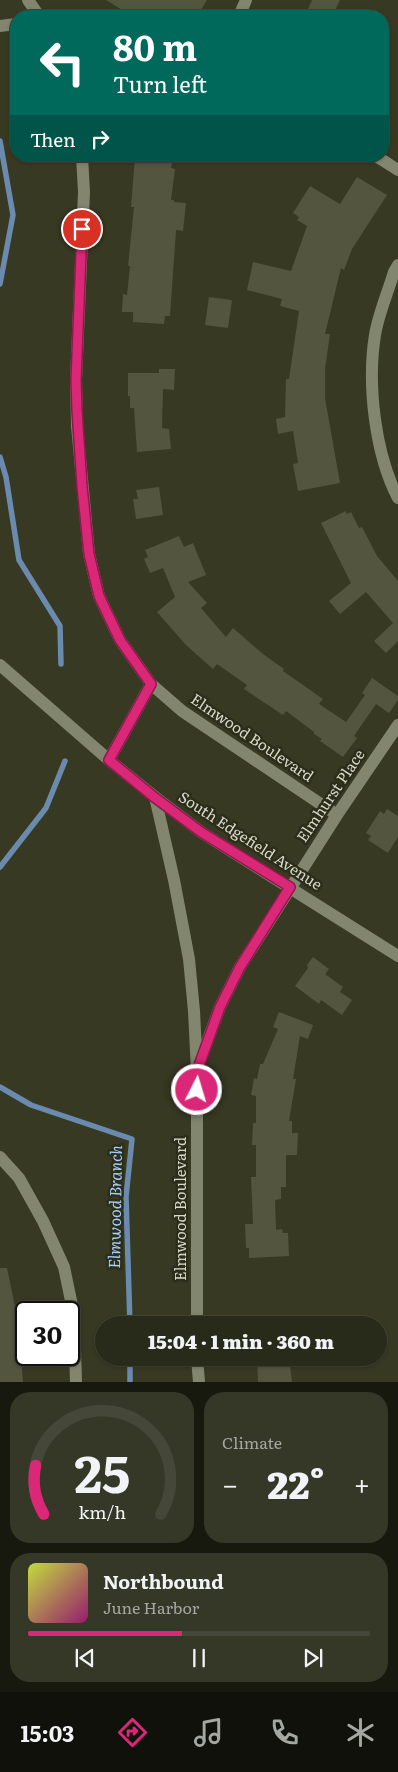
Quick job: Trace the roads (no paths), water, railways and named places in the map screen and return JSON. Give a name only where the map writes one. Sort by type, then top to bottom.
[{"type":"street","name":"Elmwood Boulevard","points":[[82,162],[84,192],[76,380],[78,443],[89,554],[99,596],[120,640],[151,684],[182,711],[337,815]]},
{"type":"street","points":[[385,162],[398,170]]},
{"type":"street","points":[[398,265],[394,272],[375,334],[372,380],[374,411],[381,450],[398,498]]},
{"type":"street","name":"South Edgefield Avenue","points":[[0,665],[109,760],[201,832],[398,956]]},
{"type":"street","points":[[109,760],[151,684]]},
{"type":"street","name":"Elmhurst Place","points":[[197,1071],[220,1007],[240,967],[337,815],[398,725]]},
{"type":"street","name":"Elmwood Boulevard","points":[[154,797],[174,880],[189,959],[194,1011],[197,1071],[197,1316]]},
{"type":"street","points":[[0,1157],[19,1178],[43,1221],[64,1267],[74,1315],[76,1382]]},
{"type":"street","points":[[198,1366],[199,1382]]},
{"type":"waterway","name":"Elmwood Branch","points":[[0,141],[13,215],[0,284]]},
{"type":"waterway","name":"Elmwood Branch","points":[[0,457],[6,477],[19,560],[60,626],[61,664]]},
{"type":"waterway","name":"Elmwood Branch","points":[[0,867],[46,808],[65,761]]},
{"type":"waterway","name":"Elmwood Branch","points":[[0,1087],[31,1105],[132,1139],[126,1197],[130,1316]]},
{"type":"waterway","name":"Elmwood Branch","points":[[130,1366],[130,1382]]}]
